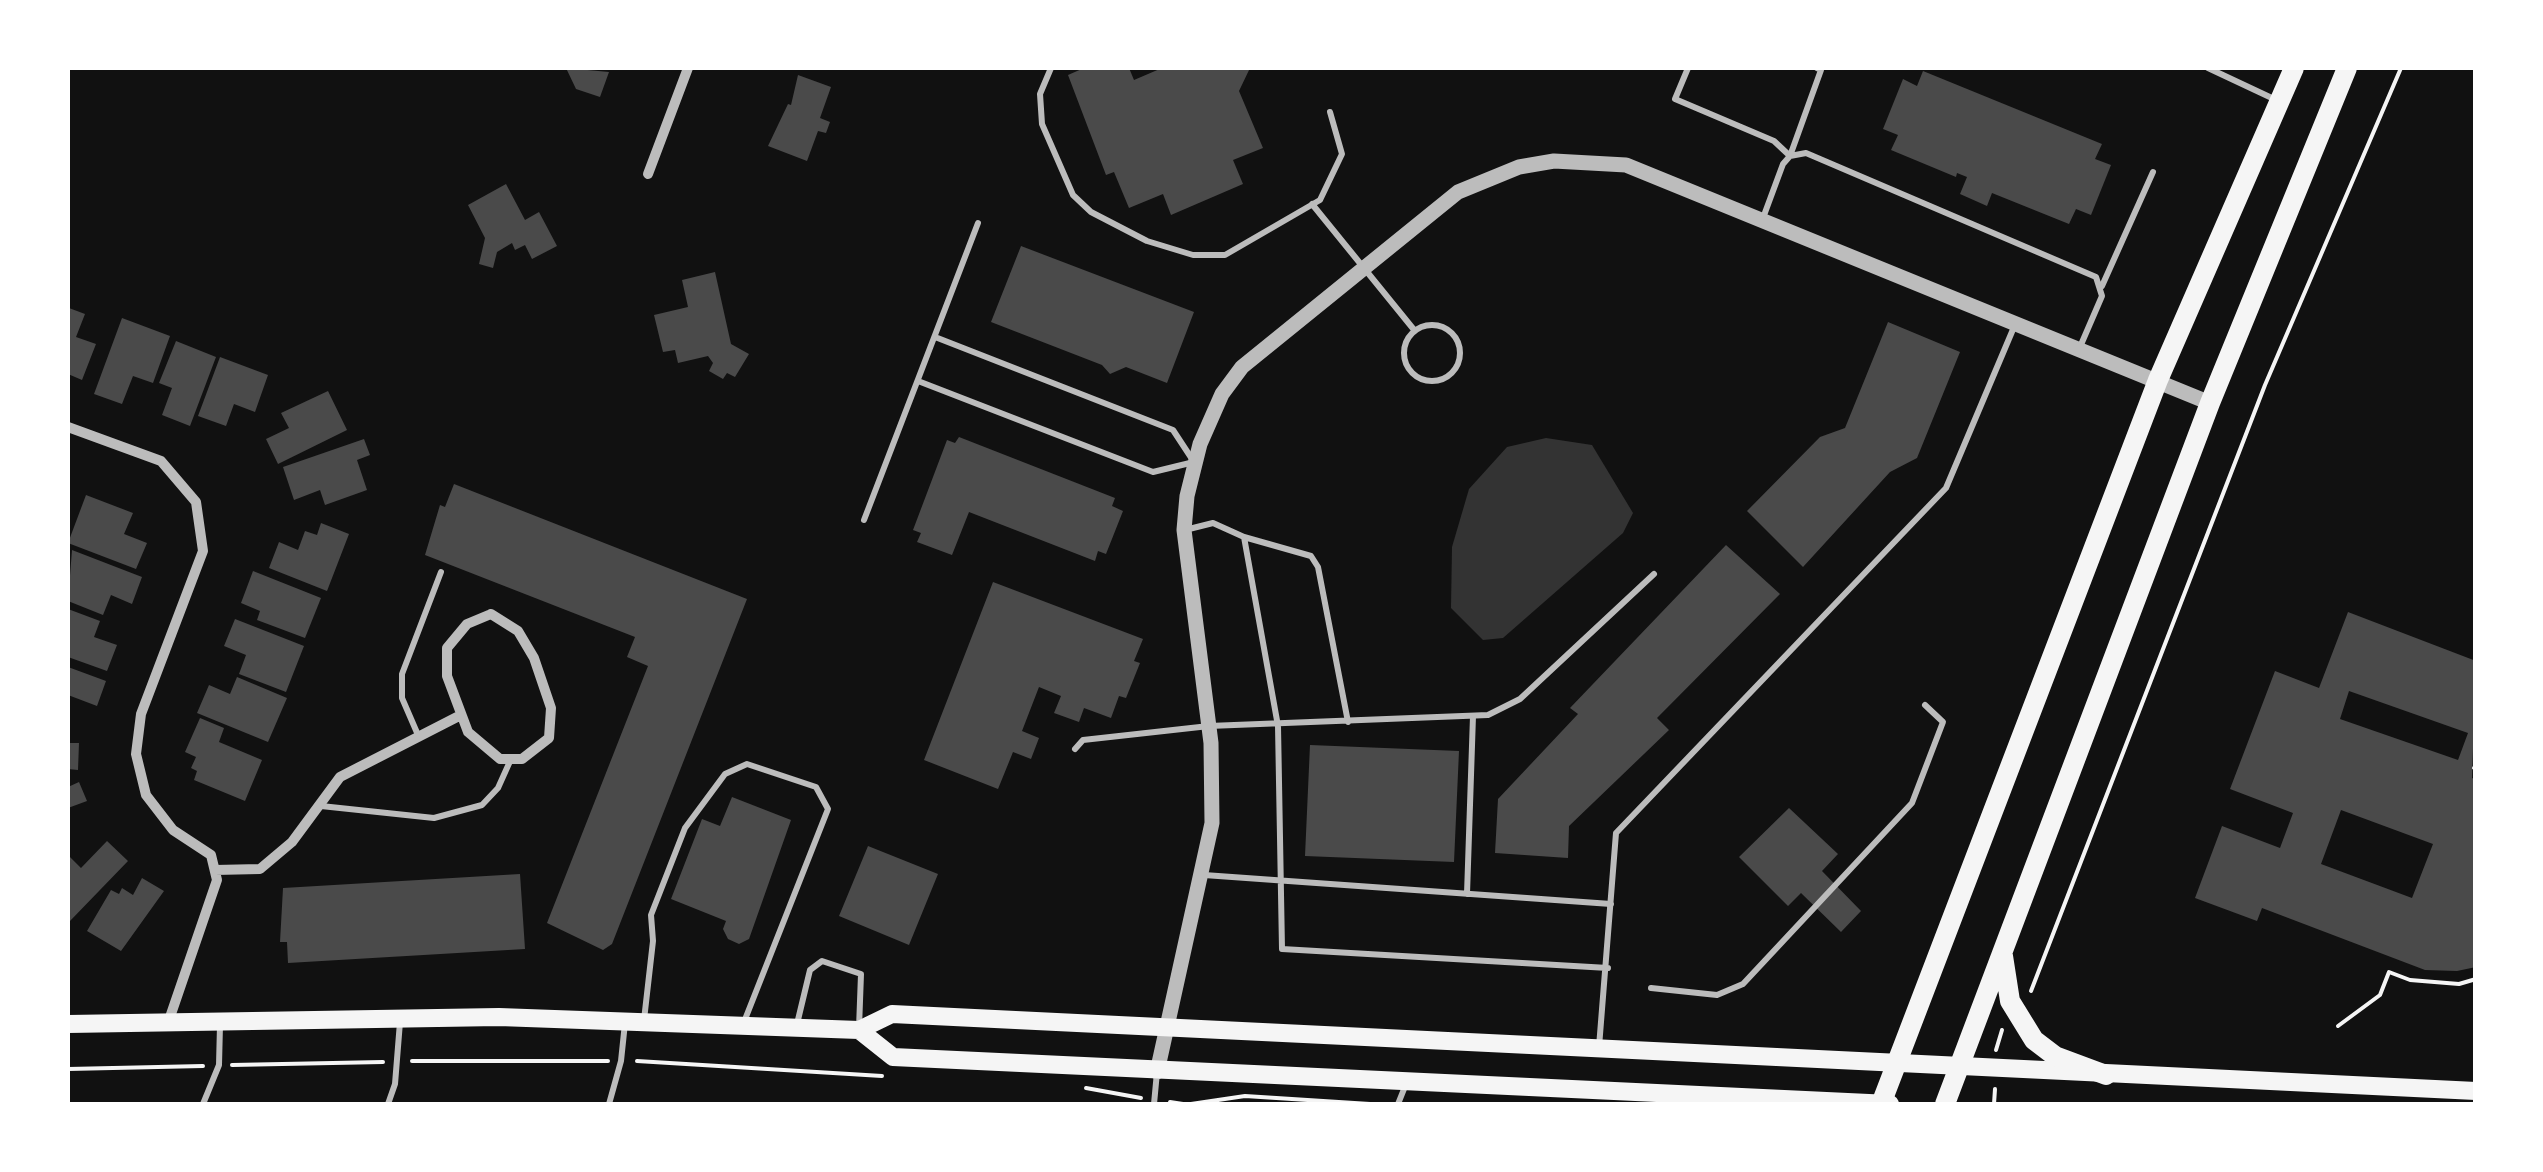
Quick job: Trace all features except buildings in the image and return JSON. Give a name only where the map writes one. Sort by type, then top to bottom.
[{"type":"main road","points":[[1882,1104],[2158,380],[2294,68]]},
{"type":"main road","points":[[1946,1104],[2210,403],[2348,68]]},
{"type":"main road","points":[[2002,951],[2010,1002],[2034,1040],[2056,1056],[2106,1075]]},
{"type":"main road","points":[[68,1024],[400,1016],[743,1023],[859,1030],[892,1014],[2476,1091]]},
{"type":"main road","points":[[859,1030],[894,1057],[1406,1084],[1601,1088],[1736,1102],[1890,1104]]},
{"type":"street","points":[[648,174],[688,68]]},
{"type":"street","points":[[1157,1072],[1212,823],[1214,781],[1209,726],[1184,530],[1194,462],[1222,394],[1242,367],[1458,192],[1519,167],[1554,161],[1626,165],[2210,403]]},
{"type":"street","points":[[68,427],[161,461],[196,502],[203,551],[141,714],[136,754],[146,795],[173,830],[211,855],[218,880],[169,1020]]},
{"type":"street","points":[[491,614],[518,631],[534,658],[551,708],[548,738],[522,758],[500,759],[468,732],[460,716],[447,676],[447,648],[467,624],[491,614]]},
{"type":"street","points":[[215,870],[260,869],[292,842],[340,777],[460,716]]},
{"type":"lane","points":[[1051,68],[1040,94],[1042,124],[1073,195],[1091,212],[1147,241],[1192,255],[1225,254],[1312,204],[1336,174],[1342,154],[1330,112]]},
{"type":"lane","points":[[1688,68],[1675,99],[1774,141],[1790,156]]},
{"type":"lane","points":[[1763,218],[1822,70],[1817,68]]},
{"type":"lane","points":[[2208,68],[2280,102]]},
{"type":"lane","points":[[1790,156],[1806,153],[2070,263],[2096,276],[2102,286]]},
{"type":"lane","points":[[2080,348],[2102,286],[2154,172]]},
{"type":"lane","points":[[1312,204],[1414,331]]},
{"type":"lane","points":[[864,520],[978,223]]},
{"type":"lane","points":[[1598,1048],[1608,968],[1616,833],[1946,488],[2016,322]]},
{"type":"lane","points":[[1432,325],[1448,330],[1458,342],[1460,360],[1447,378],[1432,382],[1417,378],[1406,364],[1405,346],[1414,331],[1432,325]]},
{"type":"lane","points":[[918,381],[1153,472],[1194,462],[1173,430],[935,337]]},
{"type":"lane","points":[[1184,530],[1212,523],[1244,537],[1310,556],[1318,567],[1348,722]]},
{"type":"lane","points":[[1244,537],[1278,726],[1282,949],[1608,968]]},
{"type":"lane","points":[[418,735],[402,698],[402,674],[440,572]]},
{"type":"lane","points":[[1075,749],[1083,740],[1209,726],[1488,716],[1520,699],[1654,574]]},
{"type":"lane","points":[[1651,988],[1717,995],[1744,984],[1912,802],[1943,722],[1926,705]]},
{"type":"lane","points":[[1468,894],[1473,716]]},
{"type":"lane","points":[[321,806],[434,818],[467,810],[482,806],[498,788],[511,759]]},
{"type":"lane","points":[[609,1104],[635,1020],[653,941],[651,914],[685,828],[725,774],[748,764],[816,787],[828,809],[743,1023]]},
{"type":"lane","points":[[1201,875],[1611,904]]},
{"type":"lane","points":[[796,1026],[810,970],[822,961],[861,974],[859,1030]]},
{"type":"lane","points":[[388,1104],[395,1084],[400,1016]]},
{"type":"lane","points":[[204,1104],[219,1066],[220,1019]]},
{"type":"lane","points":[[1154,1104],[1157,1072]]},
{"type":"lane","points":[[1398,1104],[1406,1084]]},
{"type":"path","points":[[2029,995],[2265,385],[2401,68]]},
{"type":"path","points":[[2338,1026],[2380,995],[2389,972],[2410,980],[2458,984],[2476,980]]},
{"type":"path","points":[[1996,1052],[1994,1039],[2002,1030]]},
{"type":"path","points":[[419,1061],[610,1061]]},
{"type":"path","points":[[635,1061],[890,1076]]},
{"type":"path","points":[[226,1066],[381,1062]]},
{"type":"path","points":[[68,1069],[210,1066]]},
{"type":"path","points":[[1086,1088],[1108,1093]]},
{"type":"path","points":[[1191,1104],[1244,1096],[1370,1104]]},
{"type":"shaded area","points":[[1546,438],[1592,445],[1633,513],[1623,533],[1503,638],[1483,640],[1451,608],[1452,547],[1469,489],[1507,447]]}]
